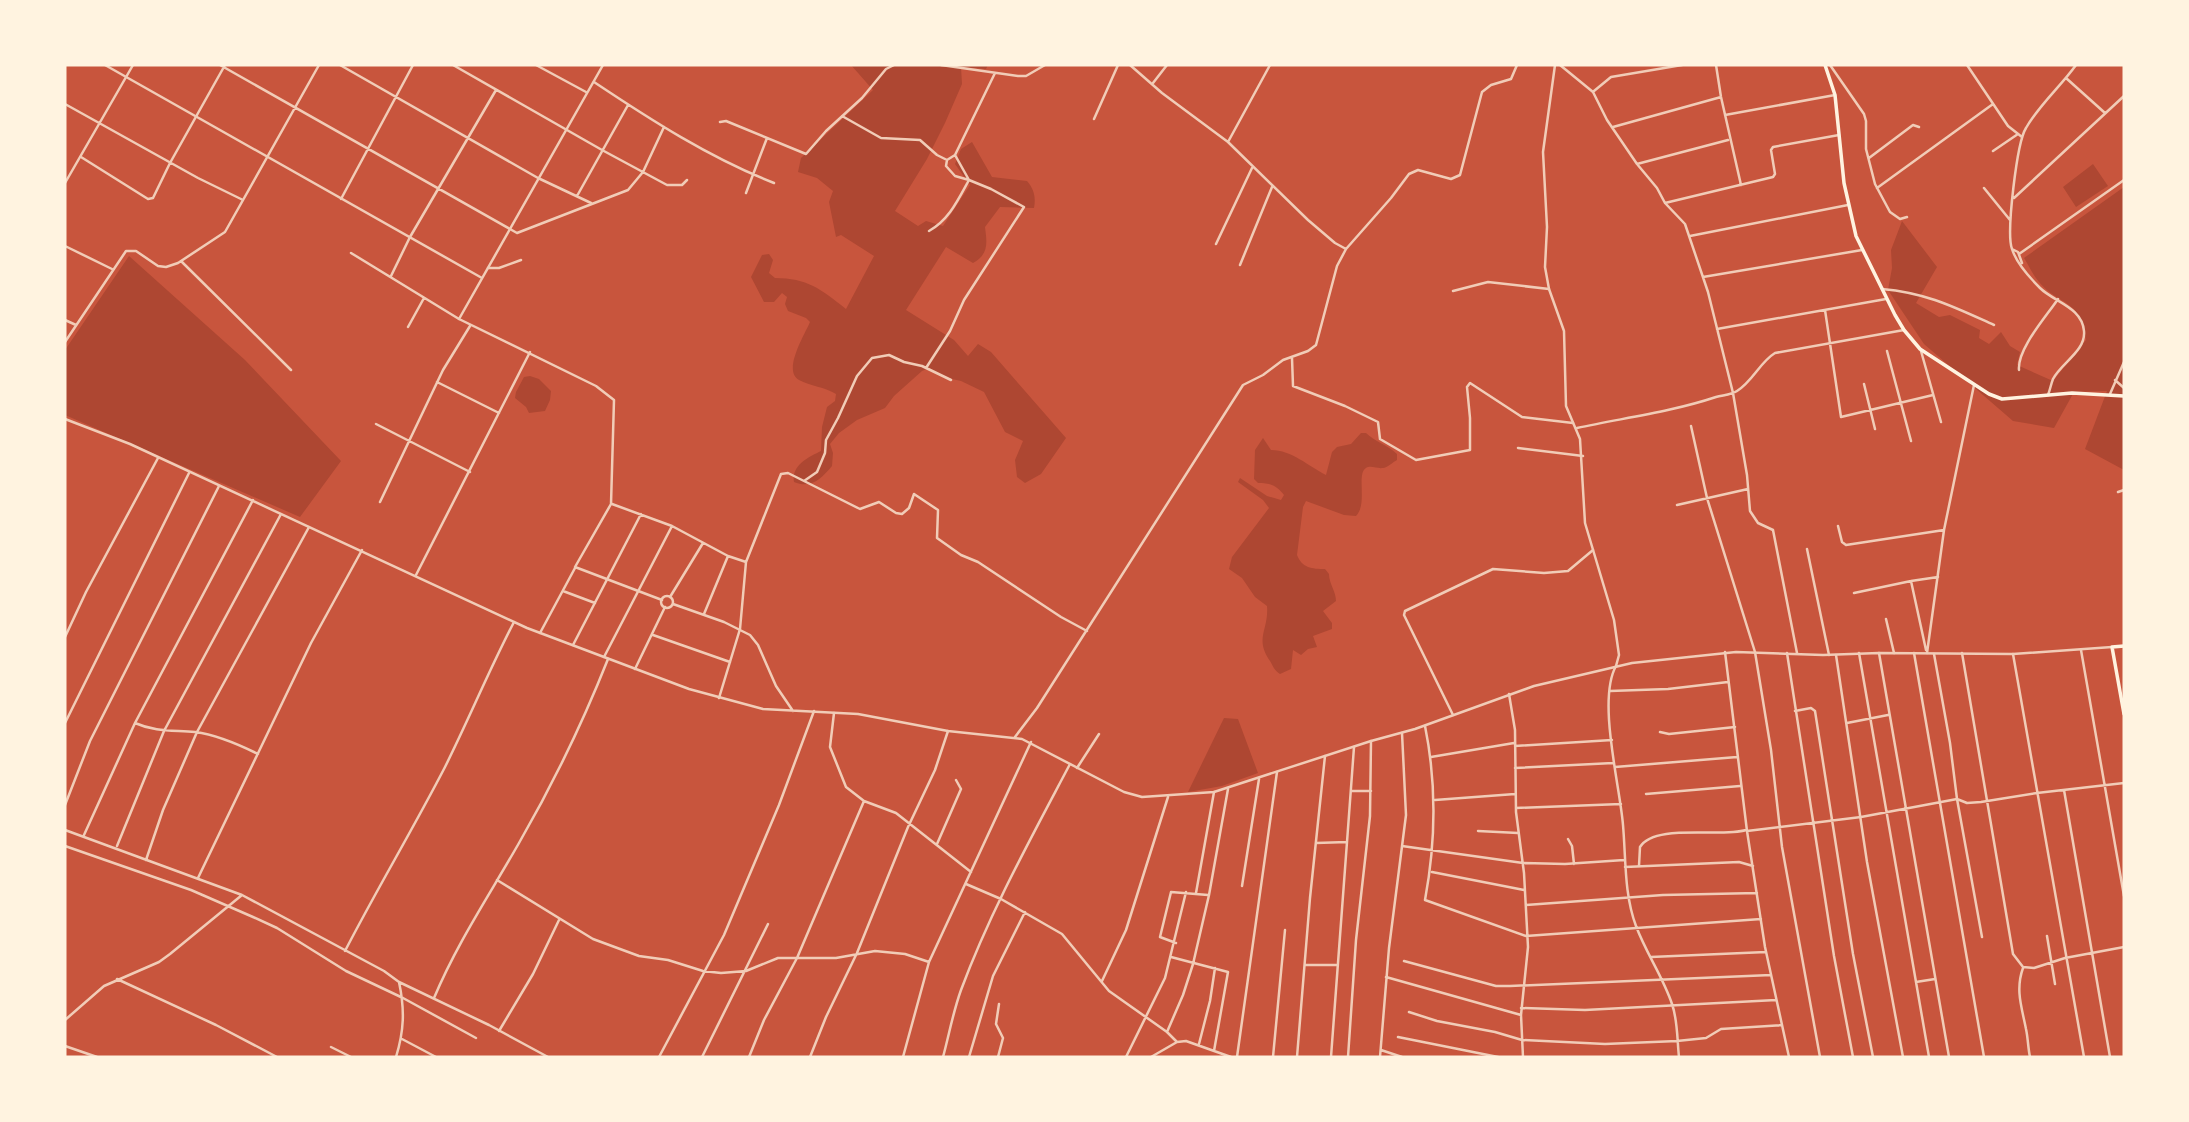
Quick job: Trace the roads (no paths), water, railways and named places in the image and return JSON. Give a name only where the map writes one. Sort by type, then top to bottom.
[{"type":"main road","points":[[1827,65],[1835,95],[1848,205],[1862,250],[1904,330],[1920,349],[1994,396],[2005,400],[2048,394],[2124,396]]},
{"type":"main road","points":[[2124,646],[2112,647],[2124,714]]},
{"type":"street","points":[[105,65],[482,278]]},
{"type":"street","points":[[65,183],[67,174],[81,157],[133,65]]},
{"type":"street","points":[[65,342],[126,251],[132,250],[160,267],[171,266],[225,232],[319,65]]},
{"type":"street","points":[[340,65],[538,178],[591,204]]},
{"type":"street","points":[[341,199],[413,65]]},
{"type":"street","points":[[453,65],[670,186],[683,185],[687,180]]},
{"type":"street","points":[[536,65],[586,92]]},
{"type":"street","points":[[459,319],[603,65]]},
{"type":"street","points":[[720,122],[726,121],[806,154],[862,98],[886,69],[894,65]]},
{"type":"street","points":[[941,65],[1022,76],[1045,65]]},
{"type":"street","points":[[1094,119],[1118,65]]},
{"type":"street","points":[[1130,65],[1162,93],[1228,142],[1272,187],[1335,243],[1346,249]]},
{"type":"street","points":[[1153,83],[1167,65]]},
{"type":"street","points":[[1228,142],[1270,65]]},
{"type":"street","points":[[1015,737],[1087,631],[1243,385],[1283,360],[1308,351],[1316,345],[1338,266],[1346,249],[1409,174],[1418,170],[1451,178],[1460,175],[1482,92],[1491,85],[1511,79],[1517,65]]},
{"type":"street","points":[[1679,1057],[1672,1005],[1636,927],[1628,899],[1621,804],[1612,740],[1610,691],[1612,673],[1619,655],[1617,634],[1585,523],[1583,456],[1577,428],[1568,414],[1564,394],[1564,331],[1549,289],[1545,267],[1547,227],[1543,152],[1558,65],[1593,92],[1637,164],[1657,188],[1665,203],[1681,217],[1690,236],[1733,393],[1752,516],[1758,523],[1773,530],[1797,654]]},
{"type":"street","points":[[1593,92],[1604,80],[1611,77],[1682,65]]},
{"type":"street","points":[[1716,65],[1741,185]]},
{"type":"street","points":[[1827,65],[1864,114],[1865,143],[1877,188],[1892,215],[1900,219],[1907,217]]},
{"type":"street","points":[[1967,65],[2008,126],[2020,136]]},
{"type":"street","points":[[1993,151],[2020,136],[2076,65]]},
{"type":"street","points":[[81,157],[146,197],[154,197],[223,66],[519,233],[628,190],[643,172],[664,127]]},
{"type":"street","points":[[926,368],[950,331],[964,300],[1024,208],[991,189],[955,176],[946,166],[947,160],[955,155],[995,73]]},
{"type":"street","points":[[2066,79],[2105,113]]},
{"type":"street","points":[[593,82],[664,127],[774,183]]},
{"type":"street","points":[[391,276],[437,188],[496,90]]},
{"type":"street","points":[[1725,115],[1835,95]]},
{"type":"street","points":[[2014,198],[2124,96]]},
{"type":"street","points":[[1613,127],[1721,97]]},
{"type":"street","points":[[65,104],[243,200]]},
{"type":"street","points":[[1877,188],[1993,104]]},
{"type":"street","points":[[577,196],[628,105]]},
{"type":"street","points":[[842,116],[881,138],[920,140],[947,160]]},
{"type":"street","points":[[1868,158],[1913,125],[1919,127]]},
{"type":"street","points":[[1665,203],[1775,175],[1771,149],[1839,135]]},
{"type":"street","points":[[2020,136],[2010,220],[2012,249],[2043,290],[2058,299],[2081,320],[2084,335],[2081,344],[2053,379],[2048,394]]},
{"type":"street","points":[[746,193],[768,138]]},
{"type":"street","points":[[1637,164],[1730,139]]},
{"type":"street","points":[[955,155],[969,180]]},
{"type":"street","points":[[1216,244],[1253,167]]},
{"type":"street","points":[[929,231],[939,225],[951,211],[969,180]]},
{"type":"street","points":[[2019,254],[2124,180]]},
{"type":"street","points":[[1240,265],[1272,187]]},
{"type":"street","points":[[1984,188],[2010,220]]},
{"type":"street","points":[[1690,236],[1848,205]]},
{"type":"street","points":[[65,246],[113,270]]},
{"type":"street","points":[[2012,249],[2019,254],[2023,266]]},
{"type":"street","points":[[1703,277],[1862,250]]},
{"type":"street","points":[[351,253],[470,326],[530,352],[596,386],[614,400],[611,503],[540,633]]},
{"type":"street","points":[[181,261],[291,370]]},
{"type":"street","points":[[488,268],[521,261]]},
{"type":"street","points":[[1452,290],[1488,282],[1549,289]]},
{"type":"street","points":[[1882,289],[1927,296],[1994,325]]},
{"type":"street","points":[[408,327],[424,298]]},
{"type":"street","points":[[1717,329],[1887,299]]},
{"type":"street","points":[[2019,370],[2018,361],[2024,349],[2058,299]]},
{"type":"street","points":[[1825,310],[1840,414],[1845,417],[1933,395]]},
{"type":"street","points":[[65,320],[76,325]]},
{"type":"street","points":[[380,502],[437,383],[470,326]]},
{"type":"street","points":[[1577,428],[1698,404],[1733,393],[1755,375],[1775,352],[1904,330]]},
{"type":"street","points":[[1920,349],[1941,422]]},
{"type":"street","points":[[1887,351],[1911,441]]},
{"type":"street","points":[[416,575],[530,352]]},
{"type":"street","points":[[804,481],[817,472],[825,453],[826,439],[864,365],[872,358],[890,355],[951,380]]},
{"type":"street","points":[[1292,358],[1293,386],[1345,406],[1377,422],[1380,439],[1416,460],[1470,450],[1467,387],[1471,383],[1522,417],[1573,423]]},
{"type":"street","points":[[2110,394],[2124,362]]},
{"type":"street","points":[[2115,380],[2124,387]]},
{"type":"street","points":[[437,383],[499,413]]},
{"type":"street","points":[[1927,653],[1944,530],[1974,383]]},
{"type":"street","points":[[1864,384],[1875,429]]},
{"type":"street","points":[[65,419],[110,436],[253,500],[514,622],[635,669],[719,698],[763,709],[866,715],[948,731],[1015,737],[1031,742],[1130,795],[1142,797],[1168,797],[1228,789],[1371,741],[1425,726],[1509,694],[1616,666],[1725,653],[2013,654],[2112,647]]},
{"type":"street","points":[[376,424],[470,472]]},
{"type":"street","points":[[1691,426],[1707,498],[1755,652],[1801,963],[1820,1057]]},
{"type":"street","points":[[1518,448],[1583,456]]},
{"type":"street","points":[[65,637],[86,592],[158,458]]},
{"type":"street","points":[[719,698],[740,629],[746,562],[778,477],[786,472],[862,510],[879,502],[902,514],[909,508],[914,494],[938,510],[937,538],[1087,631]]},
{"type":"street","points":[[65,723],[189,473]]},
{"type":"street","points":[[65,805],[90,741],[219,486]]},
{"type":"street","points":[[1678,505],[1748,489]]},
{"type":"street","points":[[2118,492],[2124,490]]},
{"type":"street","points":[[84,836],[135,723],[253,500]]},
{"type":"street","points":[[611,503],[672,526],[728,556],[746,562]]},
{"type":"street","points":[[116,848],[164,731],[281,514]]},
{"type":"street","points":[[573,645],[641,514]]},
{"type":"street","points":[[434,998],[478,909],[545,796],[588,709],[606,658],[637,592],[672,526]]},
{"type":"street","points":[[1838,526],[1844,545],[1944,530]]},
{"type":"street","points":[[146,860],[163,810],[197,732],[309,527]]},
{"type":"street","points":[[670,597],[703,543]]},
{"type":"street","points":[[1807,549],[1829,655]]},
{"type":"street","points":[[198,878],[311,643],[362,550]]},
{"type":"street","points":[[1453,715],[1404,615],[1405,611],[1493,569],[1545,573],[1568,571],[1593,550]]},
{"type":"street","points":[[704,614],[728,556]]},
{"type":"street","points":[[575,567],[662,600],[665,607]]},
{"type":"street","points":[[1854,593],[1938,577]]},
{"type":"street","points":[[1911,581],[1927,653]]},
{"type":"street","points":[[563,591],[595,603]]},
{"type":"street","points":[[662,600],[670,597]]},
{"type":"street","points":[[670,597],[673,604]]},
{"type":"street","points":[[635,669],[665,607],[673,604],[704,614],[750,635],[758,645],[776,686],[793,711]]},
{"type":"street","points":[[1886,619],[1894,653]]},
{"type":"street","points":[[345,951],[444,770],[488,672],[514,622]]},
{"type":"street","points":[[653,635],[730,662]]},
{"type":"street","points":[[2081,650],[2124,896]]},
{"type":"street","points":[[1725,653],[1747,830],[1766,953],[1789,1057]]},
{"type":"street","points":[[1787,653],[1853,1057]]},
{"type":"street","points":[[1859,653],[1929,1057]]},
{"type":"street","points":[[1879,653],[1949,1057]]},
{"type":"street","points":[[1914,653],[1984,1057]]},
{"type":"street","points":[[1962,653],[1985,801],[2014,957],[2023,967],[2034,968],[2065,958],[2124,947]]},
{"type":"street","points":[[1934,654],[1982,937]]},
{"type":"street","points":[[2013,654],[2084,1057]]},
{"type":"street","points":[[1836,655],[1903,1057]]},
{"type":"street","points":[[1610,691],[1668,689],[1730,682]]},
{"type":"street","points":[[1509,694],[1515,745],[1516,808],[1523,863],[1528,962],[1521,1008],[1523,1057]]},
{"type":"street","points":[[1796,711],[1811,708],[1815,711],[1853,954],[1873,1057]]},
{"type":"street","points":[[659,1057],[724,934],[779,805],[814,711]]},
{"type":"street","points":[[834,712],[830,741],[846,787],[864,801],[896,813],[971,872]]},
{"type":"street","points":[[1847,723],[1888,715]]},
{"type":"street","points":[[135,723],[149,729],[197,732],[235,743],[258,754]]},
{"type":"street","points":[[1425,726],[1432,757],[1435,800],[1433,849],[1425,900],[1526,936],[1761,919]]},
{"type":"street","points":[[1660,733],[1678,734],[1735,727]]},
{"type":"street","points":[[810,1057],[857,953],[909,825],[935,771],[948,731]]},
{"type":"street","points":[[1380,1057],[1386,977],[1406,815],[1402,733]]},
{"type":"street","points":[[1077,768],[1099,734]]},
{"type":"street","points":[[1432,757],[1515,745],[1612,740]]},
{"type":"street","points":[[1348,1057],[1356,940],[1371,791],[1371,741]]},
{"type":"street","points":[[903,1057],[929,962],[1031,742]]},
{"type":"street","points":[[1331,1057],[1354,747]]},
{"type":"street","points":[[1297,1057],[1325,756]]},
{"type":"street","points":[[1515,768],[1738,757]]},
{"type":"street","points":[[943,1057],[960,992],[1001,899],[1070,764]]},
{"type":"street","points":[[1237,1057],[1277,772]]},
{"type":"street","points":[[1242,886],[1259,778]]},
{"type":"street","points":[[937,844],[961,789],[956,780]]},
{"type":"street","points":[[1639,866],[1641,844],[1650,838],[1670,834],[1731,833],[1780,828],[1887,813],[1957,799],[1967,803],[2124,783]]},
{"type":"street","points":[[1646,794],[1742,786]]},
{"type":"street","points":[[1167,1032],[1193,964],[1209,895],[1228,789]]},
{"type":"street","points":[[2064,790],[2110,1057]]},
{"type":"street","points":[[1351,791],[1371,791]]},
{"type":"street","points":[[1196,893],[1214,792]]},
{"type":"street","points":[[1435,800],[1516,794]]},
{"type":"street","points":[[1102,982],[1126,930],[1168,797]]},
{"type":"street","points":[[749,1057],[764,1020],[797,958],[864,801]]},
{"type":"street","points":[[1516,808],[1621,804]]},
{"type":"street","points":[[65,830],[242,895],[399,982],[548,1057]]},
{"type":"street","points":[[1478,831],[1518,833]]},
{"type":"street","points":[[1568,839],[1573,846],[1574,864]]},
{"type":"street","points":[[1316,843],[1347,842]]},
{"type":"street","points":[[65,846],[140,871],[277,928],[346,971],[403,998],[476,1038]]},
{"type":"street","points":[[1402,846],[1523,863],[1574,864],[1624,860]]},
{"type":"street","points":[[1625,867],[1739,862],[1753,866]]},
{"type":"street","points":[[1430,872],[1524,890]]},
{"type":"street","points":[[497,880],[574,929],[618,950],[668,960],[704,971],[746,971],[778,958],[836,958],[857,953],[891,952],[929,962]]},
{"type":"street","points":[[966,884],[1025,912],[1069,940],[1109,991],[1177,1042]]},
{"type":"street","points":[[1176,943],[1163,940],[1160,935],[1171,892],[1209,895]]},
{"type":"street","points":[[1126,1057],[1165,978],[1176,943],[1186,892]]},
{"type":"street","points":[[1525,905],[1664,895],[1757,893]]},
{"type":"street","points":[[65,1020],[104,986],[159,962],[242,895]]},
{"type":"street","points":[[969,1057],[993,976],[1025,912]]},
{"type":"street","points":[[499,1031],[533,974],[560,918]]},
{"type":"street","points":[[702,1057],[768,924]]},
{"type":"street","points":[[1273,1057],[1285,930]]},
{"type":"street","points":[[2047,936],[2055,984]]},
{"type":"street","points":[[1651,957],[1766,953]]},
{"type":"street","points":[[1171,957],[1226,970],[1228,973],[1214,1051]]},
{"type":"street","points":[[1404,961],[1496,986],[1771,975]]},
{"type":"street","points":[[1305,965],[1337,965]]},
{"type":"street","points":[[2023,967],[2019,984],[2020,1008],[2030,1057]]},
{"type":"street","points":[[1199,1044],[1215,968]]},
{"type":"street","points":[[1386,977],[1521,1015]]},
{"type":"street","points":[[117,979],[277,1057]]},
{"type":"street","points":[[1916,982],[1935,979]]},
{"type":"street","points":[[396,1057],[402,1039],[404,1019],[399,982]]},
{"type":"street","points":[[1521,1008],[1585,1010],[1776,1000]]},
{"type":"street","points":[[998,1057],[1003,1038],[996,1024],[999,1004]]},
{"type":"street","points":[[1409,1012],[1522,1040],[1605,1044],[1707,1038],[1722,1029],[1782,1025]]},
{"type":"street","points":[[1398,1037],[1498,1057]]},
{"type":"street","points":[[402,1039],[436,1057]]},
{"type":"street","points":[[1154,1057],[1177,1042],[1186,1041],[1231,1057]]},
{"type":"street","points":[[65,1046],[97,1057]]},
{"type":"street","points":[[331,1047],[351,1057]]},
{"type":"street","points":[[1381,1050],[1402,1057]]}]
